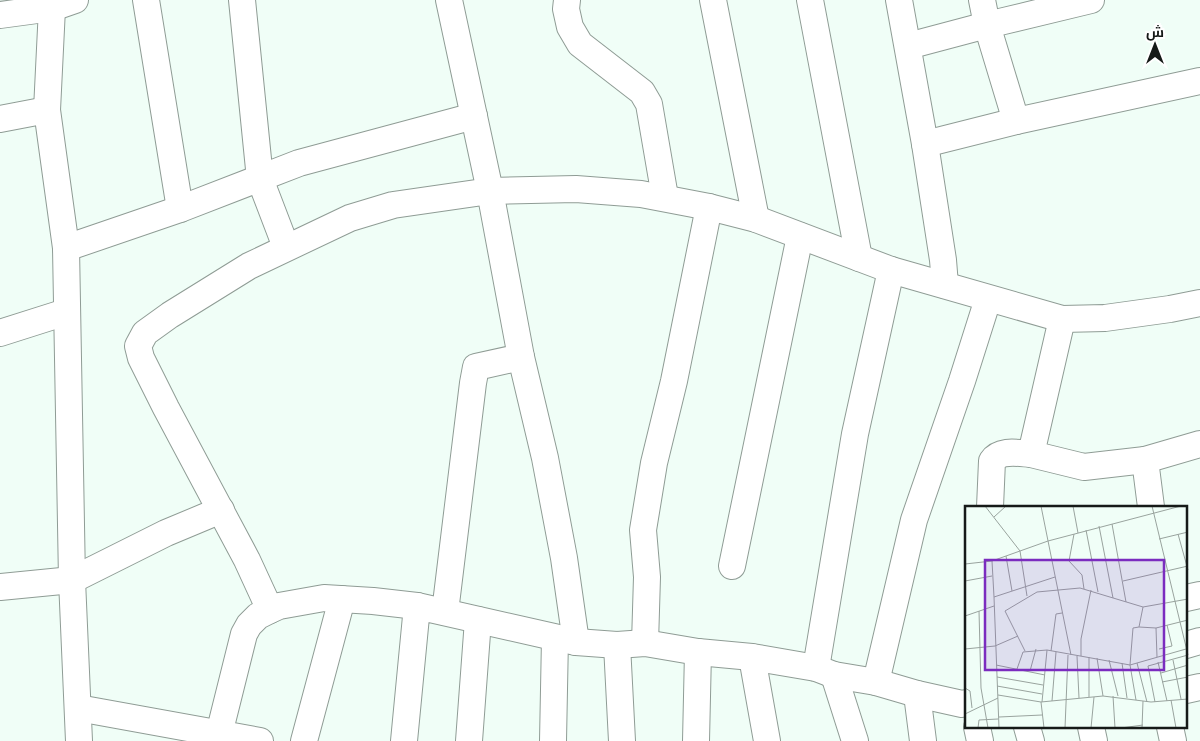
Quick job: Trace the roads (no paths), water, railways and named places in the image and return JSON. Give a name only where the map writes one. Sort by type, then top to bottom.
[{"type":"street","points":[[146,0],[180,209]]},
{"type":"street","points":[[242,0],[260,179],[286,247]]},
{"type":"street","points":[[449,0],[490,191],[521,356],[545,458],[564,558],[566,640],[553,741]]},
{"type":"street","points":[[567,0],[566,9],[570,27],[580,44],[642,92],[649,104],[665,198]]},
{"type":"street","points":[[713,0],[756,219]]},
{"type":"street","points":[[810,0],[859,258]]},
{"type":"street","points":[[899,0],[925,144],[943,260],[945,285]]},
{"type":"street","points":[[908,46],[984,12],[1091,0]]},
{"type":"street","points":[[0,14],[64,4],[47,110],[66,248],[72,580],[79,741]]},
{"type":"street","points":[[984,12],[1016,121]]},
{"type":"street","points":[[925,144],[1016,121],[1200,81]]},
{"type":"street","points":[[0,119],[47,110]]},
{"type":"street","points":[[66,248],[180,209],[299,164],[474,116]]},
{"type":"street","points":[[270,610],[248,560],[166,408],[141,358],[138,346],[145,333],[170,315],[249,266],[350,218],[393,205],[490,191],[576,189],[641,194],[709,207],[756,219],[891,270],[1062,319],[1105,318],[1200,303]]},
{"type":"street","points":[[645,643],[647,577],[643,530],[654,463],[674,381],[709,207]]},
{"type":"street","points":[[732,566],[800,236]]},
{"type":"street","points":[[855,741],[825,671],[854,443],[891,270]]},
{"type":"street","points":[[876,682],[914,520],[988,299]]},
{"type":"street","points":[[0,333],[66,312]]},
{"type":"street","points":[[1030,454],[1062,319]]},
{"type":"street","points":[[445,612],[476,367],[521,356]]},
{"type":"street","points":[[990,506],[992,461],[1000,453],[1030,454],[1084,467],[1145,460],[1200,444]]},
{"type":"street","points":[[1145,460],[1151,506]]},
{"type":"street","points":[[0,587],[72,580],[166,533],[221,510]]},
{"type":"street","points":[[219,734],[244,634],[249,625],[258,616],[279,606],[324,598],[417,606],[566,640],[617,645],[645,643],[698,652],[752,657],[876,682],[917,694],[965,703]]},
{"type":"street","points":[[304,741],[342,599]]},
{"type":"street","points":[[404,741],[417,606]]},
{"type":"street","points":[[469,741],[478,620]]},
{"type":"street","points":[[617,645],[622,741]]},
{"type":"street","points":[[696,741],[698,652]]},
{"type":"street","points":[[752,657],[766,741]]},
{"type":"street","points":[[917,694],[922,741]]},
{"type":"street","points":[[78,708],[260,741]]},
{"type":"street","points":[[977,728],[980,741]]},
{"type":"street","points":[[1027,728],[1031,741]]},
{"type":"street","points":[[1091,728],[1094,741]]},
{"type":"street","points":[[1170,728],[1173,741]]}]
